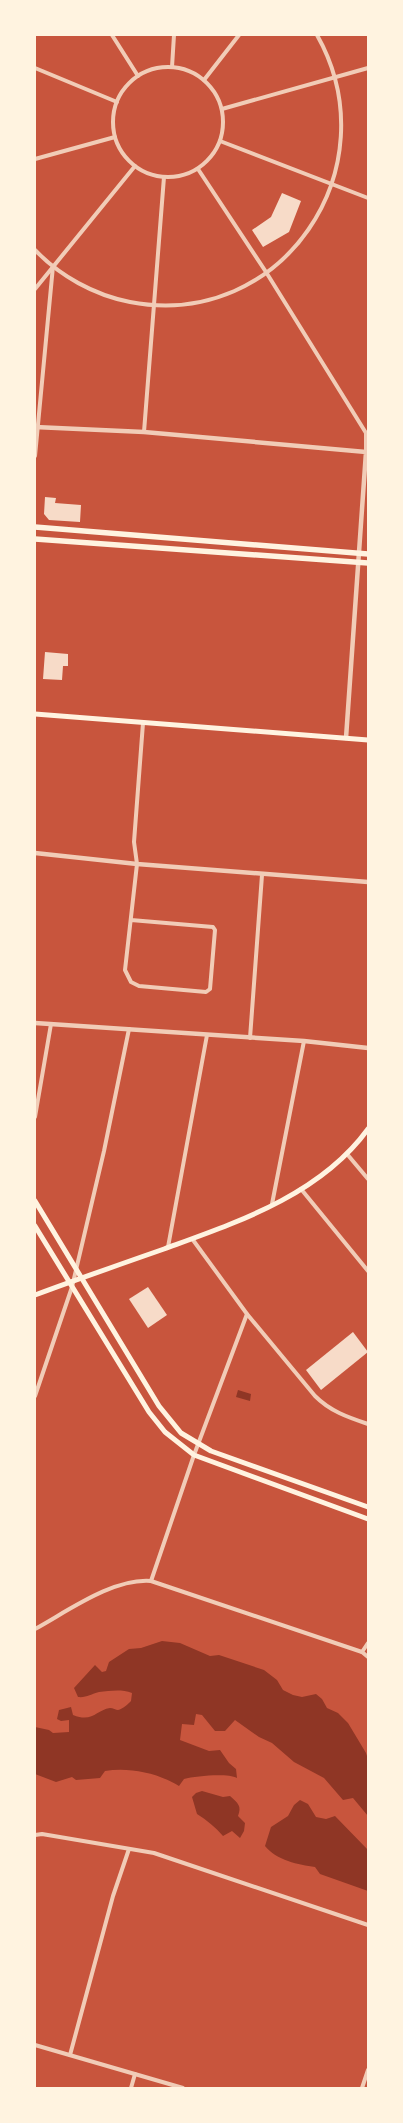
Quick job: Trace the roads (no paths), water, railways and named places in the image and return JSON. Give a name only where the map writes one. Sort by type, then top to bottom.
[{"type":"main road","points":[[35,527],[368,554]]},
{"type":"main road","points":[[35,539],[368,563]]},
{"type":"main road","points":[[35,714],[368,740]]},
{"type":"main road","points":[[35,1295],[168,1247],[193,1240],[238,1221],[318,1179],[347,1154],[368,1129]]},
{"type":"main road","points":[[35,1201],[158,1406],[182,1433],[211,1451],[368,1507]]},
{"type":"main road","points":[[35,1226],[150,1412],[165,1432],[194,1455],[368,1519]]},
{"type":"street","points":[[112,35],[138,76]]},
{"type":"street","points":[[172,67],[174,35]]},
{"type":"street","points":[[204,80],[239,35]]},
{"type":"street","points":[[35,250],[77,283],[121,300],[154,305],[185,304],[214,297],[241,287],[266,272],[289,253],[307,231],[322,208],[332,184],[338,162],[342,134],[340,93],[328,56],[318,35]]},
{"type":"street","points":[[172,67],[189,71],[204,80],[213,90],[222,108],[223,124],[220,141],[212,155],[198,169],[184,175],[164,177],[148,174],[135,166],[123,154],[115,137],[114,118],[117,102],[127,86],[138,76],[158,68],[172,67]]},
{"type":"street","points":[[35,68],[117,102]]},
{"type":"street","points":[[222,108],[368,68]]},
{"type":"street","points":[[35,158],[115,137]]},
{"type":"street","points":[[220,141],[368,198]]},
{"type":"street","points":[[35,289],[135,166]]},
{"type":"street","points":[[198,169],[266,272],[366,433],[367,451],[346,738]]},
{"type":"street","points":[[144,432],[164,177]]},
{"type":"street","points":[[35,456],[36,428],[53,266]]},
{"type":"street","points":[[36,428],[144,432],[367,451]]},
{"type":"street","points":[[131,920],[215,928],[210,989],[206,992],[139,986],[132,982],[125,970],[137,864],[134,842],[143,723]]},
{"type":"street","points":[[35,853],[262,875],[368,882]]},
{"type":"street","points":[[250,1038],[262,875]]},
{"type":"street","points":[[35,1023],[304,1040],[368,1048]]},
{"type":"street","points":[[35,1117],[51,1024]]},
{"type":"street","points":[[35,1396],[76,1270],[104,1152],[129,1029]]},
{"type":"street","points":[[168,1247],[207,1035]]},
{"type":"street","points":[[272,1204],[304,1040]]},
{"type":"street","points":[[347,1154],[368,1179]]},
{"type":"street","points":[[301,1189],[368,1271]]},
{"type":"street","points":[[193,1240],[247,1314],[326,1406],[344,1416],[368,1424]]},
{"type":"street","points":[[151,1581],[194,1455],[247,1314]]},
{"type":"street","points":[[362,1423],[368,1418]]},
{"type":"street","points":[[35,1629],[113,1586],[136,1580],[151,1581],[362,1652],[368,1657]]},
{"type":"street","points":[[362,1652],[368,1643]]},
{"type":"street","points":[[35,1834],[154,1854],[368,1925]]},
{"type":"street","points":[[70,2055],[113,1896],[129,1849]]},
{"type":"street","points":[[35,2045],[183,2088]]},
{"type":"street","points":[[362,2088],[368,2070]]},
{"type":"street","points":[[131,2088],[135,2074]]}]
